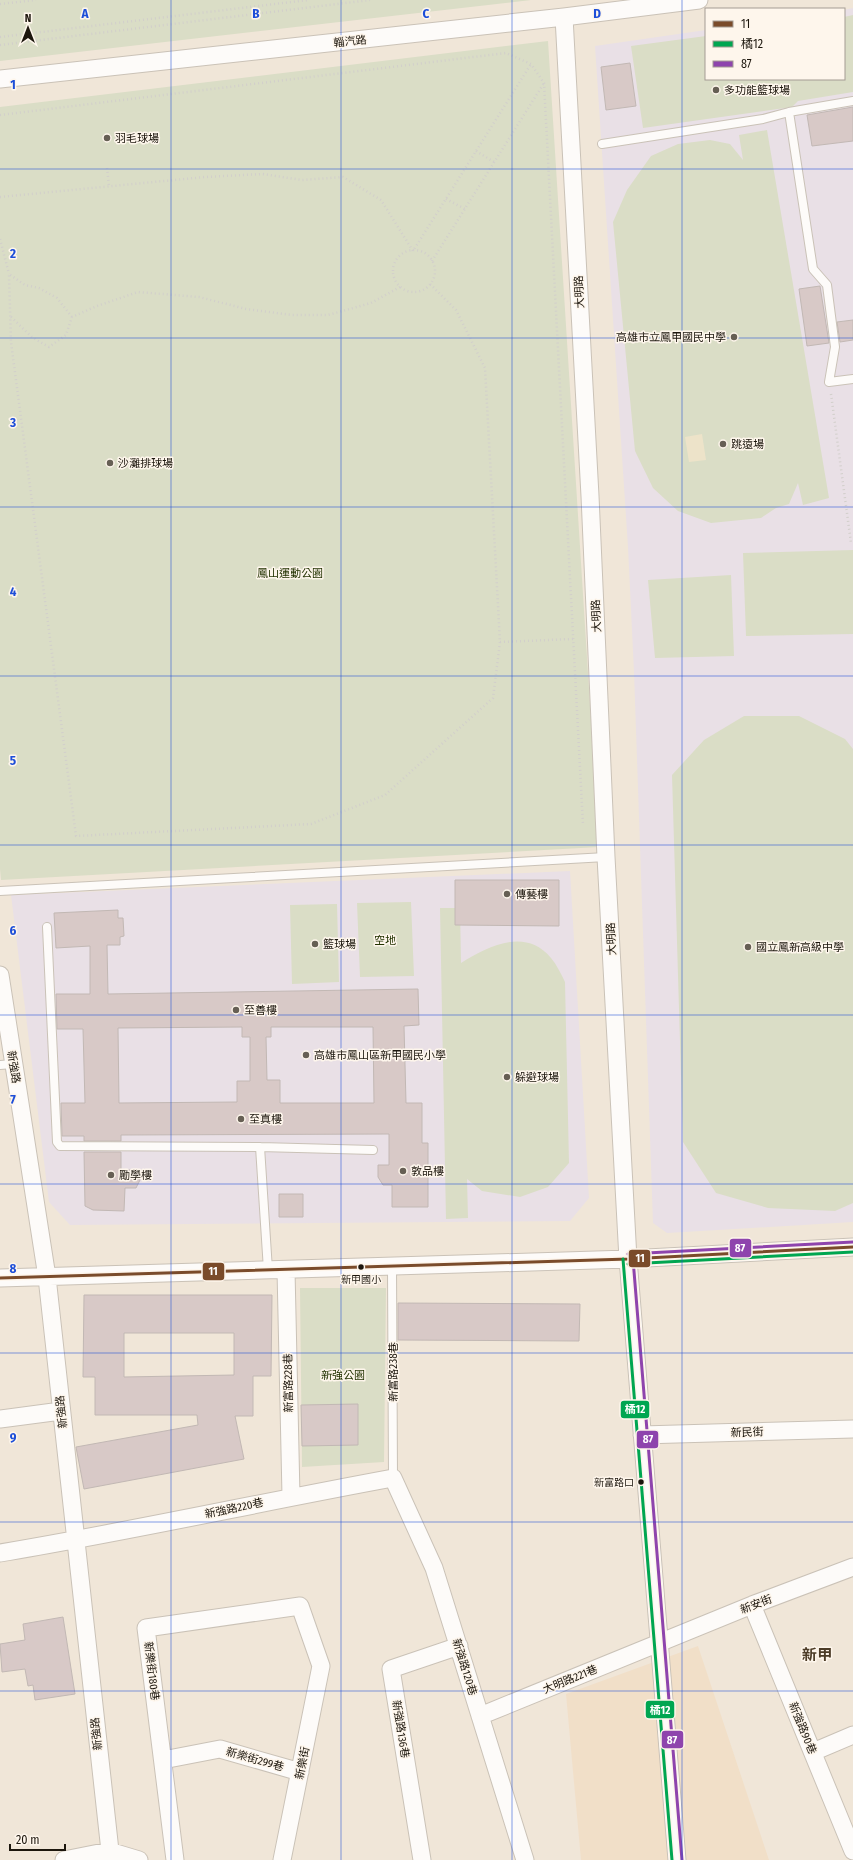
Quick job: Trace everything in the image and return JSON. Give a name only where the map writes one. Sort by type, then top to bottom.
[{"type":"street","name":"輜汽路","points":[[0,79],[564,17],[699,0]]},
{"type":"street","name":"大明路","points":[[564,17],[591,504],[606,857],[628,1259],[677,1860]]},
{"type":"street","name":"新強路","points":[[0,975],[7,1065],[48,1277],[61,1410],[110,1856]]},
{"type":"street","points":[[0,1278],[628,1259],[853,1246]]},
{"type":"street","name":"新富路228巷","points":[[286,1270],[291,1496]]},
{"type":"street","points":[[0,1418],[61,1410]]},
{"type":"street","name":"新民街","points":[[642,1435],[853,1429]]},
{"type":"street","name":"新強路220巷","points":[[0,1553],[76,1540],[291,1496],[393,1478]]},
{"type":"street","name":"新強路120巷","points":[[393,1478],[434,1568],[525,1860]]},
{"type":"street","name":"新安街","points":[[659,1642],[752,1605],[853,1568]]},
{"type":"street","name":"新強路90巷","points":[[752,1605],[853,1851]]},
{"type":"street","name":"新樂街180巷","points":[[175,1860],[146,1628],[300,1606],[321,1666]]},
{"type":"street","name":"大明路221巷","points":[[480,1716],[659,1642]]},
{"type":"street","name":"新強路136巷","points":[[422,1860],[391,1669],[459,1646]]},
{"type":"street","name":"新樂街","points":[[282,1860],[321,1666]]},
{"type":"street","points":[[812,1752],[853,1736]]},
{"type":"street","name":"新樂街299巷","points":[[163,1760],[220,1749],[300,1772]]},
{"type":"street","points":[[64,1860],[110,1856],[139,1860]]},
{"type":"lane","points":[[602,144],[763,119],[789,112],[853,101]]},
{"type":"lane","points":[[789,112],[812,269],[827,285],[835,347],[829,382],[853,379]]},
{"type":"lane","points":[[0,891],[606,857]]},
{"type":"lane","points":[[47,927],[57,1142],[60,1146],[260,1147],[373,1150]]},
{"type":"lane","points":[[260,1147],[268,1270]]},
{"type":"lane","name":"新富路238巷","points":[[392,1266],[393,1478]]},
{"type":"path","points":[[0,4],[36,0]]},
{"type":"path","points":[[0,37],[308,0]]},
{"type":"path","points":[[0,45],[370,0]]},
{"type":"path","points":[[0,114],[506,53],[531,64],[544,83],[583,825]]},
{"type":"path","points":[[413,250],[531,64]]},
{"type":"path","points":[[432,261],[544,83]]},
{"type":"path","points":[[476,151],[494,162]]},
{"type":"path","points":[[107,168],[109,186]]},
{"type":"path","points":[[0,197],[109,186],[263,174],[302,180],[343,177],[382,200],[413,250]]},
{"type":"path","points":[[446,199],[465,209]]},
{"type":"path","points":[[0,239],[9,274],[11,342],[76,836],[311,824],[385,795],[493,698],[500,642],[485,368],[456,310],[430,284]]},
{"type":"path","points":[[413,250],[426,254],[432,261],[435,272],[430,284],[419,292],[406,290],[400,287],[394,275],[396,262],[406,252],[413,250]]},
{"type":"path","points":[[9,274],[25,285],[39,288],[57,298],[72,317]]},
{"type":"path","points":[[10,317],[33,338],[49,347],[66,335],[72,317],[97,306],[138,292],[199,297],[246,309],[292,315],[328,315],[371,303],[400,287]]},
{"type":"path","points":[[829,382],[851,543]]},
{"type":"path","points":[[500,642],[573,639]]},
{"type":"shaded area","points":[[853,8],[853,1222],[667,1233],[653,1223],[634,672],[628,547],[595,46],[705,30],[705,80],[845,80],[845,10]]},
{"type":"shaded area","name":"高雄市鳳山區新甲國民小學","points":[[570,871],[589,1198],[570,1221],[70,1225],[49,1202],[11,895]]},
{"type":"shaded area","points":[[698,1646],[769,1860],[581,1860],[566,1694]]},
{"type":"green space","points":[[0,0],[531,0],[0,61]]},
{"type":"green space","name":"多功能籃球場","points":[[853,15],[853,92],[798,101],[792,107],[643,128],[631,46],[705,36],[705,80],[845,80],[845,17]]},
{"type":"green space","name":"鳳山運動公園","points":[[548,41],[599,847],[1,880],[0,107]]},
{"type":"green space","points":[[767,130],[829,498],[803,505],[798,483],[789,504],[776,508],[761,518],[711,523],[678,511],[653,488],[635,451],[613,222],[627,190],[651,156],[678,144],[710,140],[730,144],[743,160],[739,135]]},
{"type":"green space","points":[[853,550],[853,634],[746,636],[743,553]]},
{"type":"green space","points":[[731,575],[734,656],[655,658],[648,580]]},
{"type":"green space","points":[[744,716],[799,716],[845,739],[853,749],[853,1203],[835,1211],[768,1208],[716,1193],[683,1142],[672,775],[704,740]]},
{"type":"green space","name":"空地","points":[[411,902],[414,976],[360,977],[357,903]]},
{"type":"green space","name":"籃球場","points":[[337,904],[339,982],[292,984],[290,905]]},
{"type":"green space","points":[[440,908],[460,908],[461,963],[483,951],[507,942],[519,941],[530,943],[541,949],[551,958],[565,982],[569,1163],[548,1187],[520,1197],[482,1191],[467,1179],[468,1218],[446,1219]]},
{"type":"green space","name":"新強公園","points":[[300,1288],[386,1288],[384,1462],[302,1467]]},
{"type":"sand","points":[[702,434],[706,460],[689,462],[685,437]]},
{"type":"building","points":[[630,63],[636,106],[606,110],[601,67]]},
{"type":"building","points":[[853,107],[853,141],[812,146],[807,115]]},
{"type":"building","points":[[820,286],[829,343],[807,346],[799,289]]},
{"type":"building","points":[[853,320],[853,340],[840,342],[837,322]]},
{"type":"building","name":"傳藝樓","points":[[455,880],[559,880],[559,926],[455,925]]},
{"type":"building","points":[[118,910],[118,918],[123,918],[124,936],[120,937],[120,945],[107,945],[108,994],[418,989],[419,1025],[404,1026],[406,1103],[422,1103],[422,1143],[428,1143],[428,1207],[392,1207],[392,1185],[383,1185],[378,1177],[378,1165],[389,1165],[389,1134],[121,1135],[121,1141],[84,1141],[84,1136],[62,1136],[61,1103],[85,1103],[83,1029],[57,1029],[56,994],[90,994],[90,946],[56,948],[54,913]],"holes":[[[242,1027],[242,1037],[250,1037],[250,1081],[237,1081],[237,1102],[119,1103],[118,1028]],[[271,1027],[373,1027],[374,1103],[280,1103],[280,1080],[267,1080],[266,1037],[271,1037]]]},
{"type":"building","name":"勵學樓","points":[[84,1152],[121,1152],[121,1170],[134,1170],[140,1180],[136,1188],[125,1188],[124,1211],[93,1210],[85,1206]]},
{"type":"building","points":[[279,1194],[303,1194],[303,1217],[279,1217]]},
{"type":"building","points":[[84,1295],[272,1295],[271,1376],[253,1376],[253,1416],[235,1416],[244,1459],[84,1489],[76,1447],[198,1425],[197,1415],[95,1415],[95,1377],[83,1377]],"holes":[[[124,1333],[234,1333],[234,1375],[124,1377]]]},
{"type":"building","points":[[398,1303],[580,1304],[579,1341],[398,1340]]},
{"type":"building","points":[[358,1404],[358,1445],[302,1446],[301,1405]]},
{"type":"building","points":[[63,1617],[75,1694],[35,1700],[33,1685],[28,1686],[25,1669],[2,1672],[0,1644],[25,1640],[23,1624]]},
{"type":"transit line","name":"87","points":[[628,1254],[853,1242]]},
{"type":"transit line","name":"11","points":[[0,1278],[628,1259],[853,1247]]},
{"type":"transit line","name":"橘12","points":[[628,1264],[853,1252]]},
{"type":"transit line","name":"橘12","points":[[623,1259],[672,1860]]},
{"type":"transit line","name":"87","points":[[633,1259],[682,1860]]},
{"type":"place","name":"多功能籃球場","points":[[716,90]]},
{"type":"place","name":"羽毛球場","points":[[107,138]]},
{"type":"place","name":"高雄市立鳳甲國民中學","points":[[734,337]]},
{"type":"place","name":"跳遠場","points":[[723,444]]},
{"type":"place","name":"沙灘排球場","points":[[110,463]]},
{"type":"place","name":"傳藝樓","points":[[507,894]]},
{"type":"place","name":"籃球場","points":[[315,944]]},
{"type":"place","name":"國立鳳新高級中學","points":[[748,947]]},
{"type":"place","name":"至善樓","points":[[236,1010]]},
{"type":"place","name":"高雄市鳳山區新甲國民小學","points":[[306,1055]]},
{"type":"place","name":"躲避球場","points":[[507,1077]]},
{"type":"place","name":"至真樓","points":[[241,1119]]},
{"type":"place","name":"敦品樓","points":[[403,1171]]},
{"type":"place","name":"勵學樓","points":[[111,1175]]},
{"type":"place","name":"新甲國小","points":[[361,1267]]},
{"type":"place","name":"新富路口","points":[[641,1482]]},
{"type":"district","name":"新甲","points":[[817,1655]]}]
